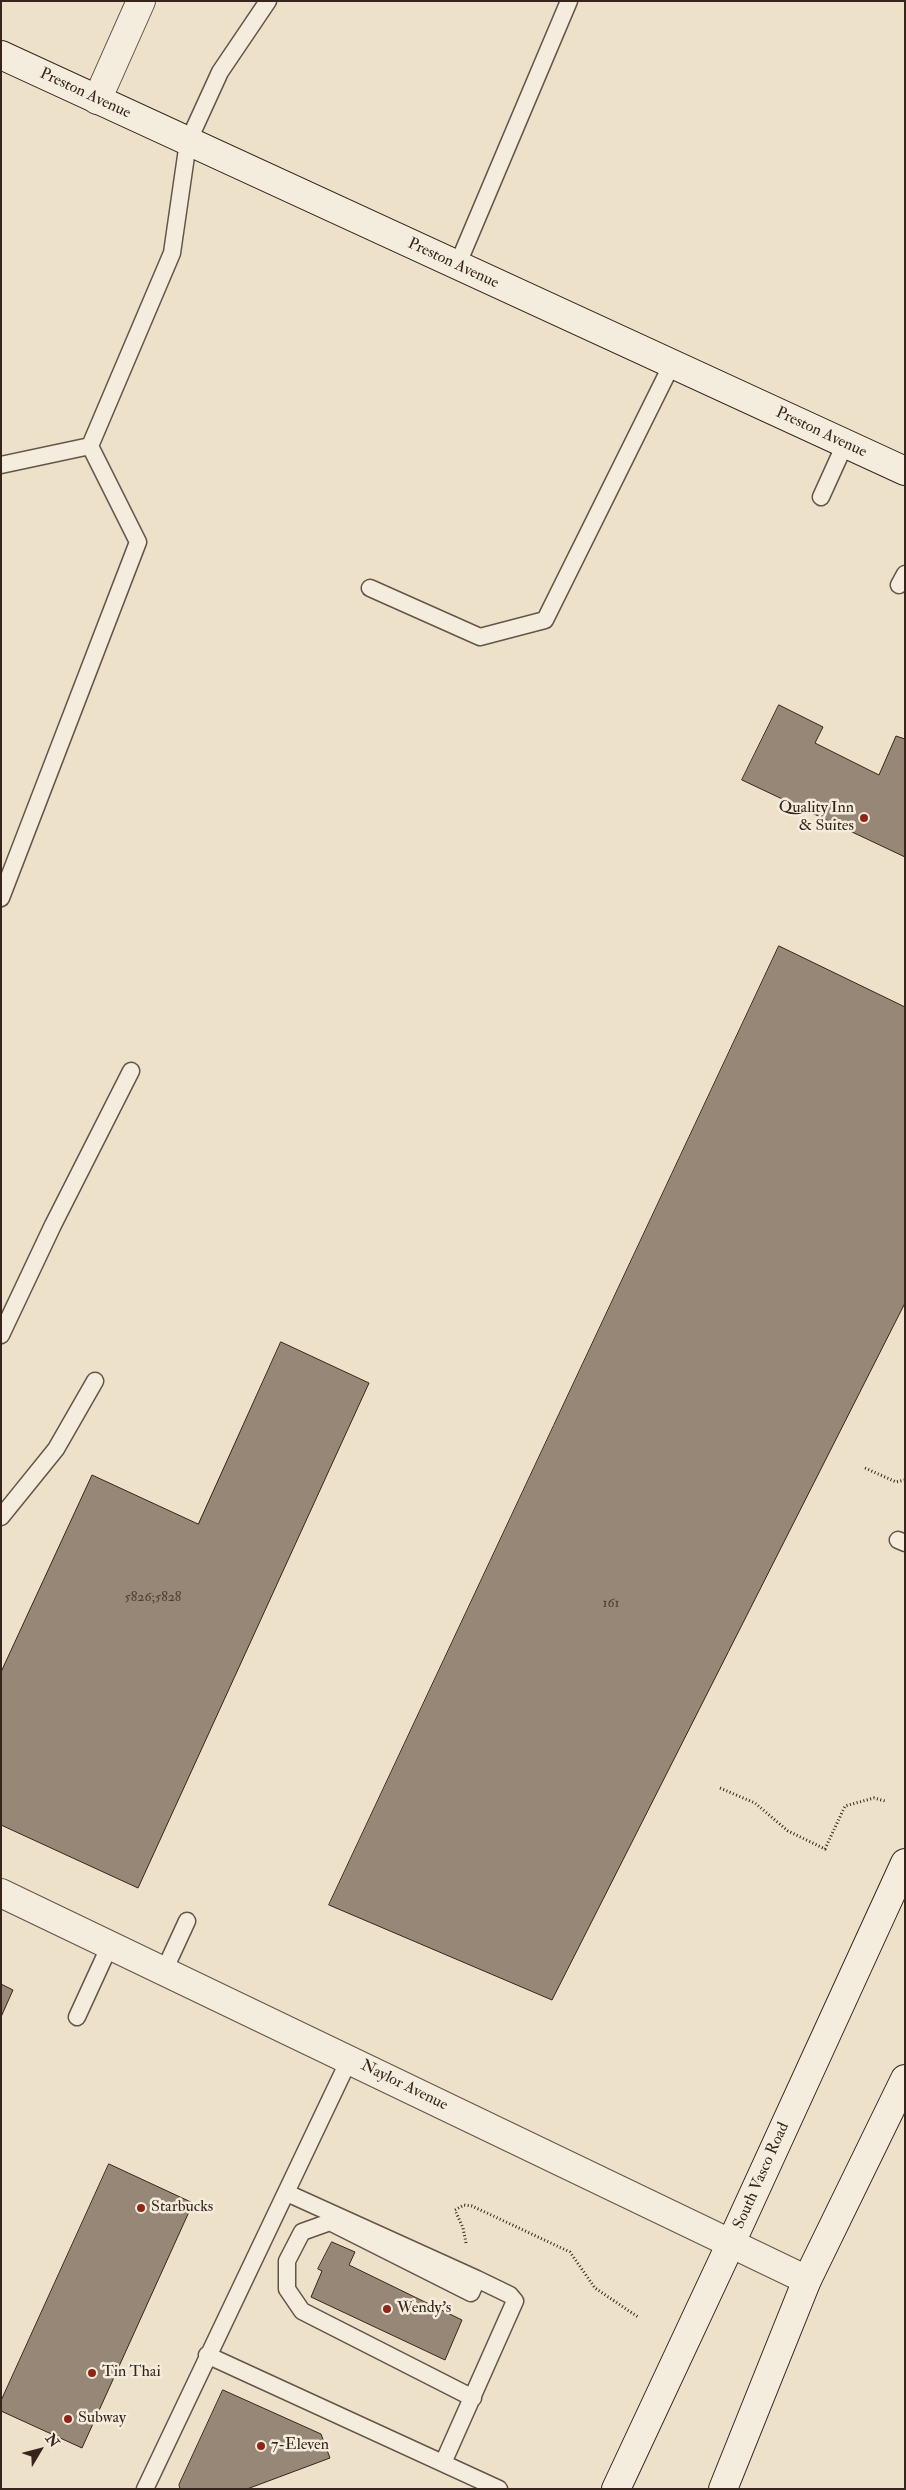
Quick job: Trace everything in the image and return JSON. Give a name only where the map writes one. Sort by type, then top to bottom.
[{"type":"street","points":[[97,100],[141,1]]},
{"type":"street","name":"Preston Avenue","points":[[1,55],[905,471]]},
{"type":"street","name":"South Vasco Road","points":[[616,2489],[732,2243],[905,1863]]},
{"type":"street","name":"Naylor Avenue","points":[[1,1893],[807,2280]]},
{"type":"street","points":[[723,2489],[807,2280],[905,2079]]},
{"type":"lane","points":[[1,898],[138,542],[90,446],[172,253],[188,142],[220,72],[268,1]]},
{"type":"lane","points":[[457,266],[569,1]]},
{"type":"lane","points":[[370,588],[480,637],[545,620],[672,364]]},
{"type":"lane","points":[[821,497],[845,444]]},
{"type":"lane","points":[[1,465],[90,446]]},
{"type":"lane","points":[[1,1335],[53,1225],[131,1071]]},
{"type":"lane","points":[[1,1517],[56,1449],[95,1381]]},
{"type":"lane","points":[[164,1971],[187,1921]]},
{"type":"lane","points":[[77,2017],[110,1945]]},
{"type":"lane","points":[[145,2489],[207,2355],[287,2193],[349,2060]]},
{"type":"lane","points":[[287,2193],[478,2278],[510,2295],[516,2301],[443,2463]]},
{"type":"lane","points":[[473,2398],[302,2311],[286,2289],[287,2261],[302,2232],[330,2222],[471,2293],[478,2278]]},
{"type":"lane","points":[[207,2355],[498,2489]]},
{"type":"path","points":[[865,1468],[896,1482],[905,1480]]},
{"type":"path","points":[[720,1788],[755,1803],[788,1831],[824,1849],[845,1806],[874,1798],[885,1801]]},
{"type":"path","points":[[464,2205],[472,2206],[570,2252],[595,2288],[638,2318]]},
{"type":"building","name":"Quality Inn & Suites","points":[[779,705],[823,727],[815,743],[879,775],[896,736],[905,739],[905,857],[742,780]]},
{"type":"building","points":[[779,946],[905,1007],[905,1303],[552,2000],[329,1905]]},
{"type":"building","points":[[281,1342],[369,1383],[138,1888],[1,1825],[1,1672],[92,1475],[198,1524]]},
{"type":"building","points":[[1,1984],[13,1990],[1,2017]]},
{"type":"building","points":[[109,2164],[193,2203],[82,2448],[1,2411],[1,2401]]},
{"type":"building","name":"Wendy's","points":[[332,2242],[355,2252],[349,2265],[462,2320],[445,2360],[311,2297],[322,2271],[318,2269]]},
{"type":"building","name":"7-Eleven","points":[[223,2390],[321,2434],[330,2458],[247,2489],[180,2489],[179,2485]]},
{"type":"place","name":"Quality Inn & Suites","points":[[864,818]]},
{"type":"place","name":"Starbucks","points":[[141,2208]]},
{"type":"place","name":"Wendy's","points":[[387,2309]]},
{"type":"place","name":"Tin Thai","points":[[92,2373]]},
{"type":"place","name":"Subway","points":[[68,2419]]},
{"type":"place","name":"7-Eleven","points":[[261,2446]]}]
